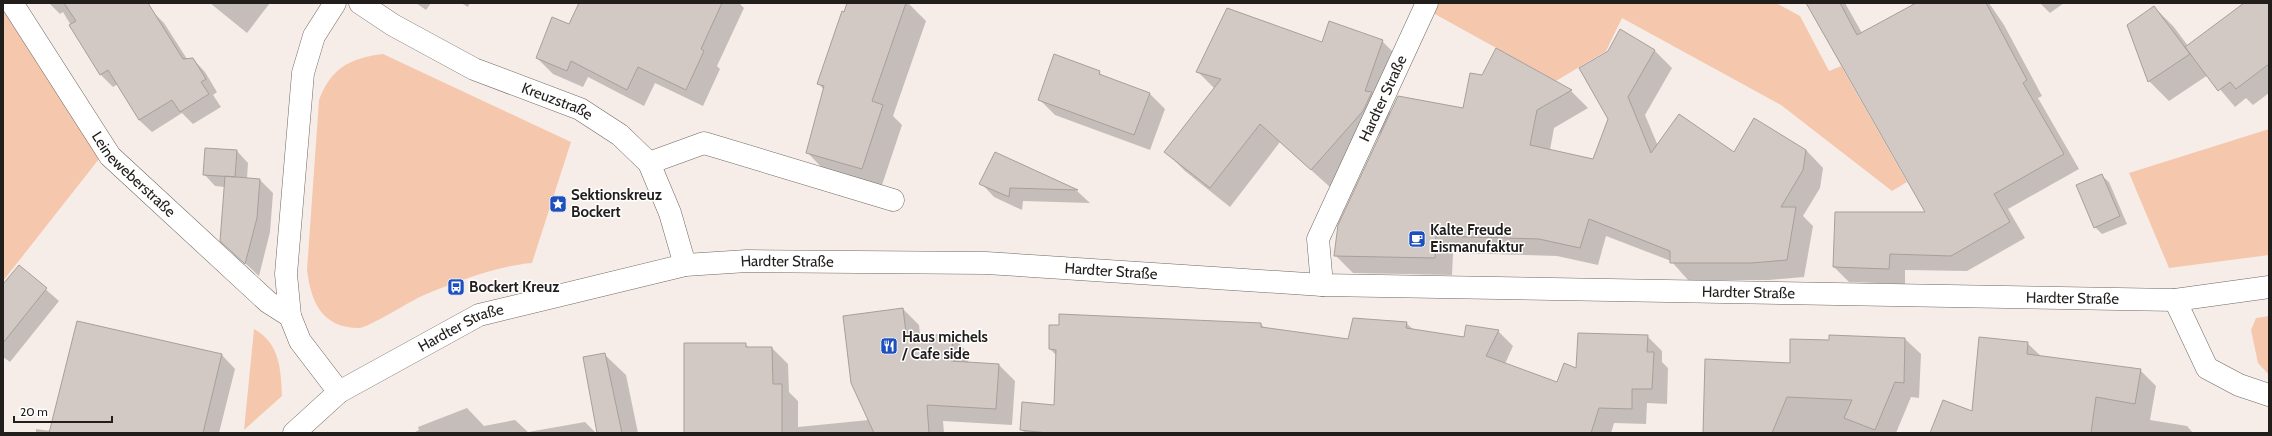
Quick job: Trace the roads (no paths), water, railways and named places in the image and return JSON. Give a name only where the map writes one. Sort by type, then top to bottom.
[{"type":"main road","name":"Leineweberstraße","points":[[12,3],[110,156],[268,302],[290,316]]},
{"type":"main road","points":[[334,3],[314,36],[304,73],[286,274],[290,316],[300,341],[339,392]]},
{"type":"main road","name":"Kreuzstraße","points":[[360,3],[393,25],[474,69],[580,109],[620,135],[649,164],[670,213],[685,265]]},
{"type":"main road","name":"Hardter Straße","points":[[1322,285],[1318,239],[1427,3]]},
{"type":"main road","points":[[649,164],[704,143],[893,200]]},
{"type":"main road","name":"Hardter Straße","points":[[294,433],[339,392],[478,316],[685,265],[747,261],[986,263],[1322,285],[2175,300],[2269,287]]},
{"type":"main road","points":[[2175,300],[2207,368],[2239,385],[2269,394]]},
{"type":"place","name":"Sektionskreuz Bockert","points":[[558,204]]},
{"type":"place","name":"Kalte Freude Eismanufaktur","points":[[1417,239]]},
{"type":"place","name":"Bockert Kreuz","points":[[456,287]]},
{"type":"place","name":"Haus michels / Cafe side","points":[[889,346]]}]
